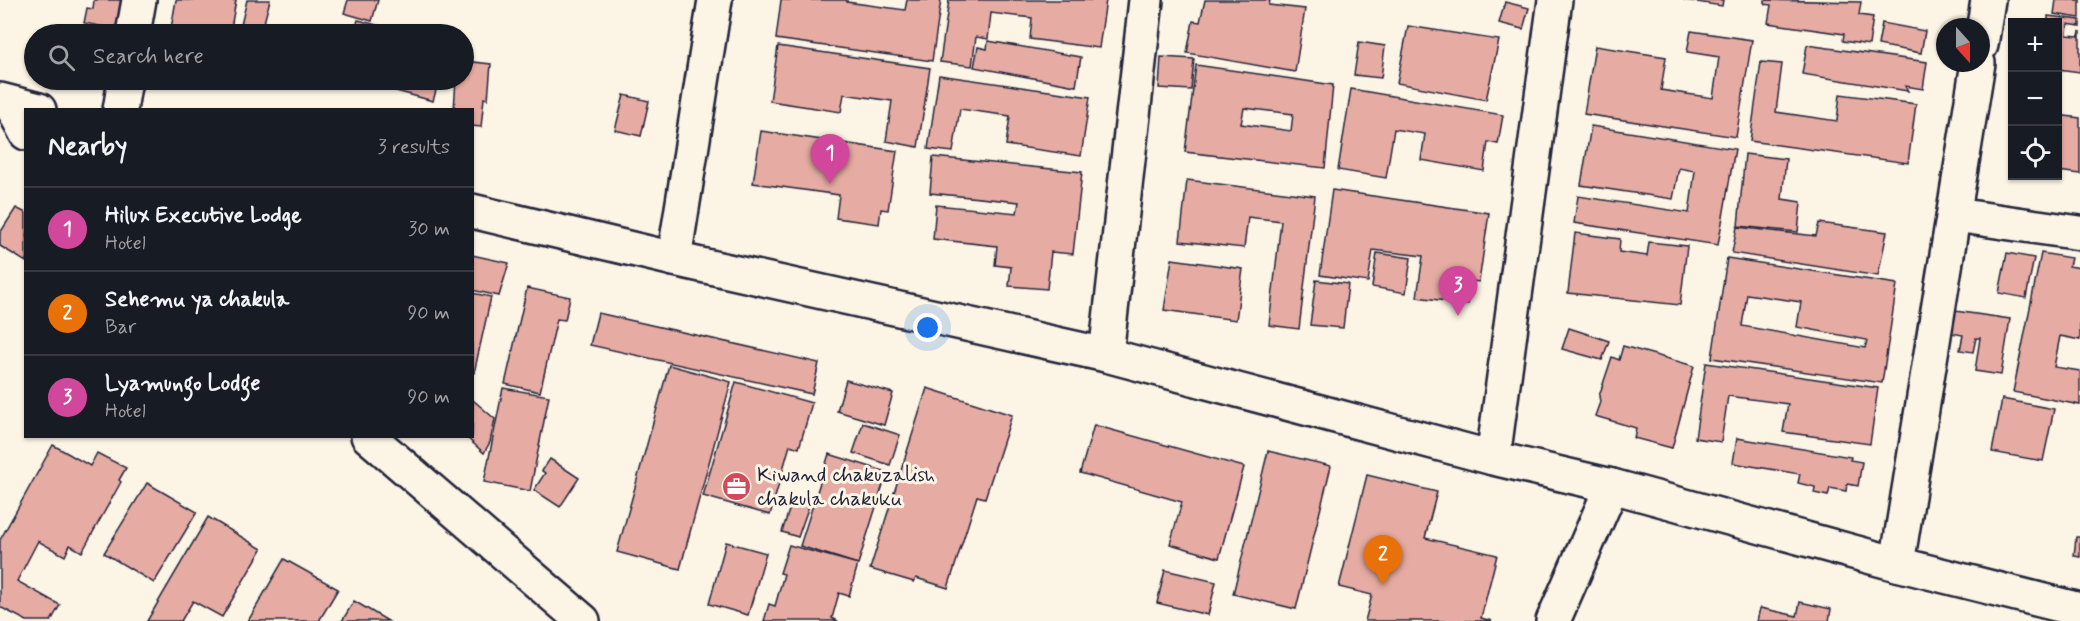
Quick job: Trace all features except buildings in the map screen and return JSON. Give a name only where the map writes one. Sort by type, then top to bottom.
[{"type":"street","points":[[135,24],[139,0]]},
{"type":"street","points":[[674,259],[715,0]]},
{"type":"street","points":[[1106,355],[1146,0]]},
{"type":"street","points":[[1492,458],[1555,0]]},
{"type":"street","points":[[1985,18],[1988,0]]},
{"type":"street","points":[[1897,564],[1977,72]]},
{"type":"street","points":[[120,108],[123,90]]},
{"type":"street","points":[[17,105],[24,128]]},
{"type":"street","points":[[474,211],[674,259],[1106,355],[1492,458],[1612,486],[1897,564],[2080,610]]},
{"type":"street","points":[[1955,215],[2080,232]]},
{"type":"street","points":[[370,438],[583,621]]},
{"type":"street","points":[[1553,621],[1612,486]]},
{"type":"place","name":"Hilux Executive Lodge","points":[[830,184]]},
{"type":"place","name":"Lyamungo Lodge","points":[[1458,316]]},
{"type":"place","name":"Kiwand chakuzalish chakula chakuku","points":[[736,487]]},
{"type":"place","name":"Sehemu ya chakula","points":[[1383,585]]}]
